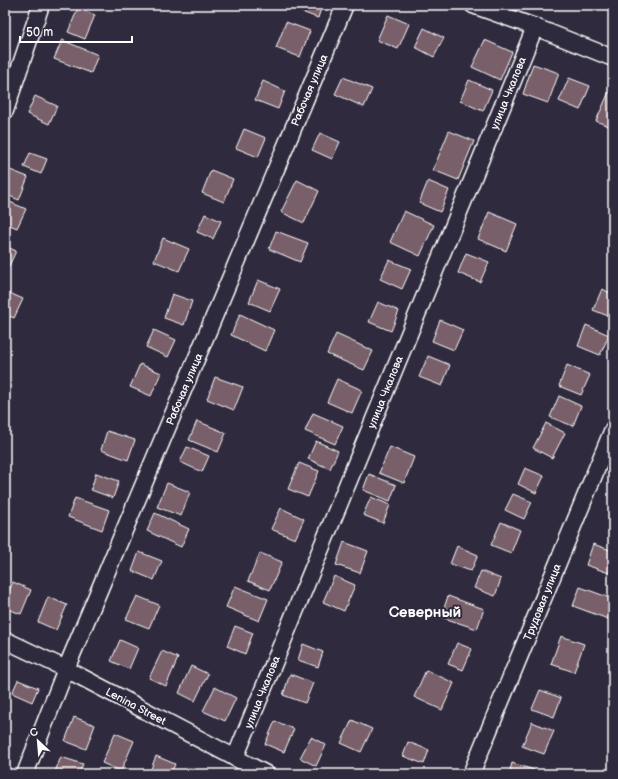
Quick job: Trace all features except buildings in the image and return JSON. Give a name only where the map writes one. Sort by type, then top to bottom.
[{"type":"street","points":[[5,111],[42,5]]},
{"type":"street","name":"Рабочая улица","points":[[24,774],[66,669],[345,5]]},
{"type":"street","points":[[473,5],[536,27],[613,58]]},
{"type":"street","name":"улица Чкалова","points":[[235,758],[536,27]]},
{"type":"street","name":"Трудовая улица","points":[[471,774],[613,429]]},
{"type":"street","name":"Lenina Street","points":[[5,640],[66,669],[266,774]]},
{"type":"district","name":"Северный","points":[[425,612]]}]
